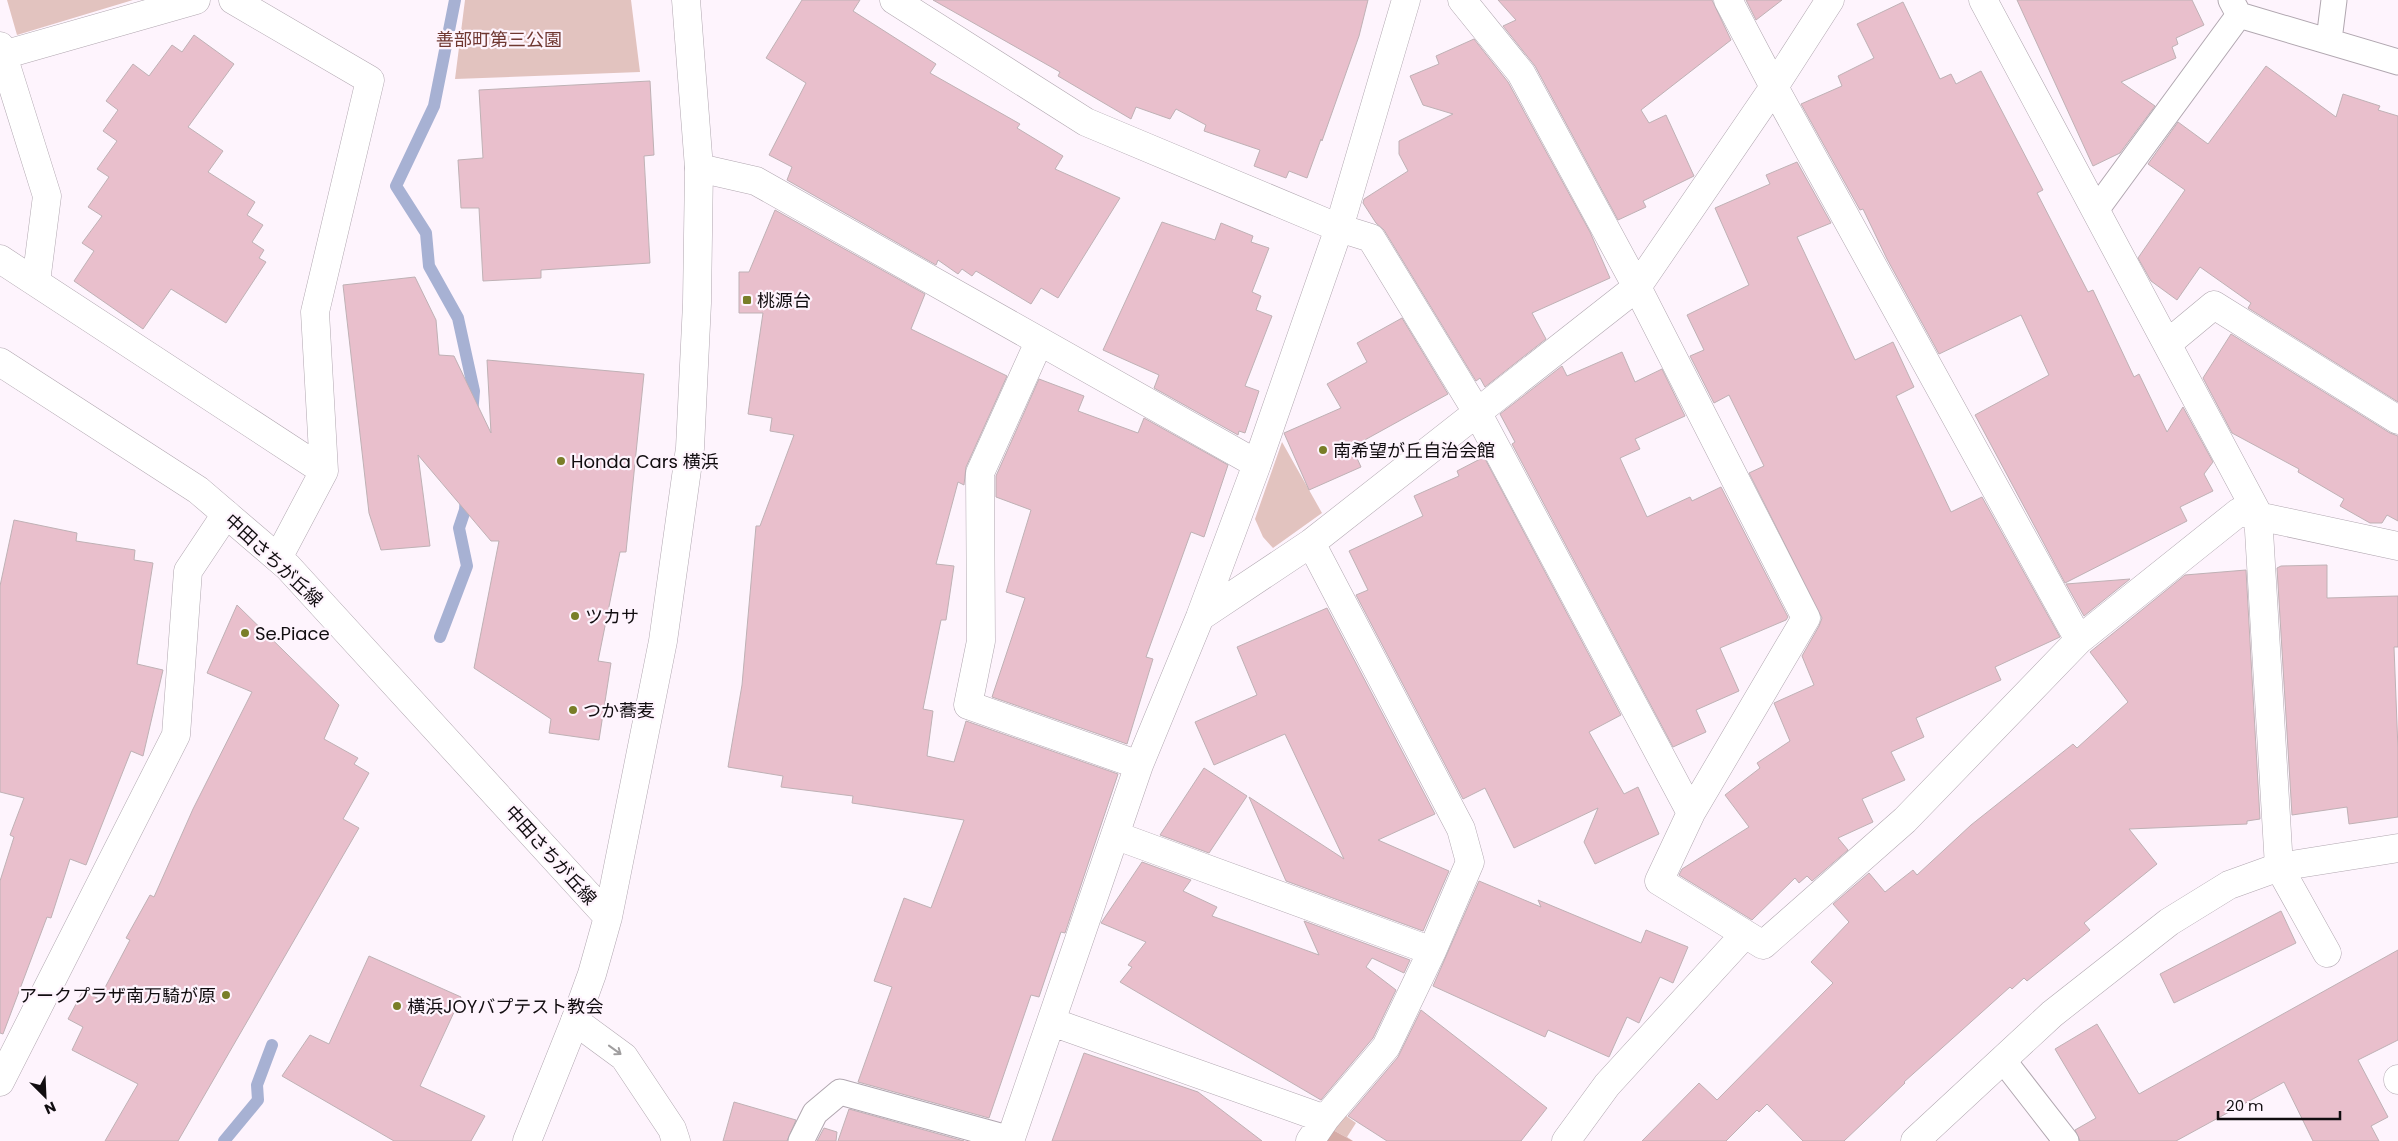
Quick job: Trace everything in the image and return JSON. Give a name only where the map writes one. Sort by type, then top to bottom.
[{"type":"street","points":[[36,282],[47,196],[1,50],[196,0]]},
{"type":"street","points":[[233,0],[370,80],[315,312],[324,471],[278,558]]},
{"type":"street","points":[[527,1141],[592,974],[608,917],[664,641],[690,448],[697,303],[699,168],[686,0]]},
{"type":"street","points":[[894,0],[926,8],[1086,122],[1339,228],[1372,238],[1477,412],[1691,813]]},
{"type":"street","points":[[1010,1140],[1117,836],[1139,765],[1200,617],[1257,464],[1339,228],[1406,0]]},
{"type":"street","points":[[1462,0],[1521,73],[1637,286],[1806,618],[1691,813],[1659,881],[1763,945],[1905,820],[2079,640],[2239,512],[2258,514],[2398,546]]},
{"type":"street","points":[[1728,0],[1774,88],[2079,640]]},
{"type":"street","points":[[1200,617],[1311,543],[1637,286],[1774,88],[1830,0]]},
{"type":"street","points":[[1983,0],[2258,514],[2278,867],[2327,953]]},
{"type":"street","points":[[699,168],[756,181],[1257,464]]},
{"type":"street","points":[[0,259],[324,471]]},
{"type":"street","points":[[2167,344],[2214,305],[2398,420]]},
{"type":"street","points":[[1039,342],[980,473],[981,641],[968,705],[1139,765]]},
{"type":"street","name":"中田さちが丘線","points":[[0,362],[198,490],[278,558],[363,647],[608,917]]},
{"type":"street","points":[[0,1082],[176,735],[188,571],[226,514]]},
{"type":"street","points":[[1310,1141],[1325,1119],[1386,1047],[1432,951],[1470,862],[1461,829],[1311,543]]},
{"type":"street","points":[[1117,836],[1432,951]]},
{"type":"street","points":[[1915,1141],[2052,1014],[2169,922],[2229,885],[2278,867],[2398,848]]},
{"type":"street","points":[[1566,1141],[1607,1085],[1745,934]]},
{"type":"street","points":[[575,1021],[624,1057],[672,1129],[676,1141]]},
{"type":"street","points":[[1052,1022],[1325,1119]]},
{"type":"lane","points":[[2329,40],[2334,0]]},
{"type":"lane","points":[[2096,210],[2235,8],[2398,62]]},
{"type":"lane","points":[[2003,1060],[2066,1141]]},
{"type":"lane","points":[[801,1141],[815,1113],[840,1092],[1010,1140]]},
{"type":"green space","points":[[7,0],[133,0],[17,35]]},
{"type":"green space","name":"善部町第三公園","points":[[465,0],[631,0],[640,72],[455,79]]},
{"type":"green space","points":[[1282,442],[1322,513],[1273,548],[1263,537],[1255,519]]},
{"type":"green space","points":[[1345,1115],[1356,1123],[1347,1137],[1353,1141],[1333,1130]]},
{"type":"shaded area","points":[[1333,1130],[1353,1141],[1325,1141]]},
{"type":"building","points":[[802,0],[860,0],[853,11],[936,64],[930,73],[1020,124],[1017,128],[1063,156],[1055,169],[1120,198],[1058,298],[1041,288],[1031,304],[976,271],[972,276],[962,269],[958,274],[938,260],[936,265],[787,180],[792,167],[769,155],[806,83],[766,58]]},
{"type":"building","points":[[933,0],[1368,0],[1359,36],[1307,178],[1289,171],[1286,178],[1254,166],[1260,150],[1204,131],[1206,125],[1176,109],[1170,119],[1136,107],[1131,119],[1058,76],[1060,72]]},
{"type":"building","points":[[1498,0],[1712,0],[1731,40],[1641,110],[1649,123],[1666,115],[1694,176],[1643,201],[1646,207],[1618,220],[1535,66],[1503,26],[1516,20]]},
{"type":"building","points":[[1746,0],[1782,0],[1756,20]]},
{"type":"building","points":[[2017,0],[2192,0],[2204,25],[2176,38],[2178,44],[2172,47],[2176,58],[2121,82],[2155,106],[2120,153],[2093,166]]},
{"type":"building","points":[[1903,2],[1940,79],[1951,74],[1956,84],[1981,71],[2043,190],[2037,193],[2088,292],[2093,290],[2134,377],[2139,374],[2167,432],[2183,407],[2213,462],[2204,474],[2213,491],[2180,507],[2187,521],[2065,583],[1975,415],[2049,375],[2021,315],[1939,354],[1887,259],[1863,209],[1860,210],[1801,104],[1842,86],[1838,76],[1874,58],[1857,24]]},
{"type":"building","points":[[194,35],[234,64],[188,127],[223,151],[208,172],[255,202],[247,215],[263,225],[252,242],[264,250],[259,258],[266,262],[226,323],[171,289],[143,329],[74,281],[94,251],[82,243],[102,216],[88,207],[109,177],[97,169],[117,141],[103,131],[118,110],[106,101],[133,64],[149,76],[172,45],[182,52]]},
{"type":"building","points":[[1474,39],[1508,82],[1590,232],[1610,278],[1532,313],[1546,339],[1485,387],[1480,378],[1476,381],[1384,230],[1376,223],[1363,203],[1364,199],[1408,171],[1399,154],[1399,141],[1453,114],[1423,105],[1410,76],[1439,64],[1436,56]]},
{"type":"building","points":[[2266,66],[2336,117],[2343,94],[2380,106],[2378,110],[2398,116],[2398,402],[2248,308],[2251,303],[2200,267],[2177,300],[2151,281],[2138,258],[2185,190],[2148,164],[2178,122],[2208,144]]},
{"type":"building","points":[[650,81],[654,155],[644,156],[650,263],[541,270],[541,278],[483,281],[479,208],[461,208],[458,160],[483,158],[479,90]]},
{"type":"building","points":[[1797,162],[1831,223],[1797,237],[1855,360],[1893,342],[1914,387],[1896,396],[1951,512],[1982,497],[2060,637],[1995,667],[2001,680],[1916,718],[1924,737],[1891,752],[1905,780],[1862,799],[1873,822],[1838,838],[1848,850],[1812,881],[1807,876],[1799,883],[1795,878],[1752,920],[1679,875],[1682,869],[1749,827],[1725,795],[1760,768],[1757,763],[1790,741],[1774,703],[1814,685],[1802,656],[1822,618],[1749,473],[1764,466],[1729,395],[1714,403],[1690,356],[1704,350],[1687,315],[1749,285],[1715,208],[1770,184],[1766,175]]},
{"type":"building","points":[[775,210],[925,294],[911,329],[1007,376],[966,467],[964,485],[958,482],[936,564],[954,566],[946,620],[941,620],[923,709],[933,711],[927,756],[954,762],[966,721],[1118,774],[1065,933],[1061,932],[1039,997],[1031,995],[989,1118],[858,1082],[892,987],[874,981],[904,898],[931,908],[964,820],[852,803],[853,796],[781,787],[783,776],[728,767],[742,685],[756,526],[760,526],[794,435],[770,431],[772,418],[748,414],[763,313],[739,313],[739,272],[749,272]]},
{"type":"building","points":[[1162,222],[1215,240],[1221,223],[1253,236],[1251,242],[1269,248],[1252,292],[1261,296],[1256,310],[1272,316],[1245,386],[1259,391],[1245,433],[1239,431],[1238,435],[1154,388],[1159,375],[1103,350]]},
{"type":"building","points":[[415,277],[436,320],[439,355],[454,356],[491,433],[487,360],[644,374],[626,552],[620,552],[598,661],[611,663],[599,740],[549,733],[551,719],[474,668],[499,541],[491,541],[418,455],[430,546],[381,550],[369,513],[343,285]]},
{"type":"building","points":[[1402,318],[1448,394],[1352,447],[1361,467],[1309,490],[1284,433],[1341,408],[1327,384],[1367,362],[1357,343]]},
{"type":"building","points":[[2231,334],[2390,433],[2398,436],[2398,521],[2387,515],[2382,523],[2370,523],[2340,506],[2344,499],[2298,472],[2299,469],[2232,433],[2203,378]]},
{"type":"building","points":[[1622,352],[1635,382],[1662,369],[1685,416],[1635,439],[1640,449],[1620,458],[1647,517],[1690,497],[1692,501],[1721,487],[1788,617],[1786,620],[1720,648],[1739,691],[1696,710],[1706,732],[1673,747],[1512,444],[1515,442],[1500,414],[1562,366],[1567,376]]},
{"type":"building","points":[[1039,379],[1084,396],[1078,411],[1138,433],[1144,418],[1228,465],[1204,537],[1191,532],[1146,657],[1153,659],[1127,744],[992,697],[1025,598],[1006,592],[1031,510],[996,497],[996,476]]},
{"type":"building","points":[[1484,457],[1621,715],[1589,732],[1624,794],[1638,787],[1659,834],[1595,864],[1584,842],[1598,808],[1514,848],[1485,788],[1463,799],[1356,595],[1368,590],[1349,551],[1423,516],[1414,496],[1459,476],[1457,471]]},
{"type":"building","points":[[14,520],[77,533],[76,541],[135,550],[134,560],[153,563],[137,664],[163,670],[143,756],[131,751],[86,865],[70,859],[51,918],[47,917],[3,1034],[0,1033],[0,881],[14,837],[10,835],[24,798],[0,792],[0,586]]},
{"type":"building","points":[[2327,565],[2327,598],[2398,596],[2398,647],[2394,647],[2398,750],[2398,817],[2349,824],[2347,807],[2292,815],[2277,568],[2281,566]]},
{"type":"building","points":[[2246,570],[2260,819],[2247,821],[2247,824],[2129,829],[2157,864],[2084,923],[2090,930],[2027,981],[2024,978],[2012,989],[2010,987],[1904,1082],[1844,1141],[1803,1141],[1767,1104],[1759,1112],[1757,1110],[1726,1141],[1642,1141],[1699,1083],[1717,1100],[1833,983],[1811,962],[1849,922],[1833,904],[1869,873],[1885,892],[1913,870],[1917,875],[1971,825],[2073,744],[2077,748],[2128,702],[2090,652],[2185,575]]},
{"type":"building","points":[[2130,579],[2084,616],[2066,584]]},
{"type":"building","points":[[237,605],[339,705],[324,739],[358,758],[354,764],[369,773],[343,819],[359,828],[178,1141],[105,1141],[138,1084],[72,1050],[83,1027],[68,1019],[83,991],[99,999],[130,940],[126,938],[150,895],[154,897],[193,809],[252,692],[207,673]]},
{"type":"building","points":[[1327,608],[1435,814],[1378,840],[1449,871],[1423,931],[1286,881],[1249,797],[1344,859],[1285,734],[1214,765],[1195,722],[1257,695],[1237,647]]},
{"type":"building","points":[[1204,768],[1247,796],[1209,853],[1160,835]]},
{"type":"building","points":[[1142,862],[1191,880],[1183,891],[1217,907],[1212,916],[1319,955],[1304,921],[1410,960],[1404,973],[1372,958],[1366,967],[1396,990],[1373,1038],[1321,1100],[1120,982],[1132,967],[1128,965],[1146,942],[1101,923]]},
{"type":"building","points":[[1479,881],[1541,907],[1538,900],[1641,943],[1646,930],[1688,947],[1673,983],[1660,977],[1639,1023],[1627,1017],[1609,1057],[1548,1030],[1545,1037],[1433,986]]},
{"type":"building","points":[[2281,911],[2296,943],[2174,1003],[2160,974]]},
{"type":"building","points":[[2398,950],[2398,1040],[2358,1060],[2388,1117],[2371,1126],[2379,1141],[2313,1141],[2284,1082],[2176,1141],[2080,1141],[2075,1130],[2096,1118],[2055,1049],[2097,1024],[2139,1094]]},
{"type":"building","points":[[369,956],[461,997],[420,1086],[485,1116],[471,1141],[394,1141],[282,1076],[310,1035],[329,1044]]},
{"type":"building","points":[[1421,1010],[1547,1108],[1521,1141],[1387,1141],[1348,1116],[1398,1057]]},
{"type":"building","points":[[1084,1053],[1198,1092],[1262,1141],[1052,1141]]},
{"type":"building","points":[[734,1102],[796,1120],[787,1141],[723,1141]]},
{"type":"building","points":[[849,1109],[964,1141],[838,1141]]},
{"type":"building","points":[[824,1128],[837,1132],[836,1141],[817,1141]]},
{"type":"waterway","points":[[455,0],[434,106],[396,186],[426,233],[429,266],[458,318],[474,391],[472,414]]},
{"type":"waterway","points":[[440,637],[467,566],[459,528],[465,510],[466,494]]},
{"type":"waterway","points":[[224,1141],[258,1100],[257,1085],[272,1045]]},
{"type":"place","name":"桃源台","points":[[747,300]]},
{"type":"place","name":"南希望が丘自治会館","points":[[1323,450]]},
{"type":"place","name":"Honda Cars 横浜","points":[[561,461]]},
{"type":"place","name":"ツカサ","points":[[575,616]]},
{"type":"place","name":"Se.Piace","points":[[245,633]]},
{"type":"place","name":"つか蕎麦","points":[[573,710]]},
{"type":"place","name":"アークプラザ南万騎が原","points":[[226,995]]},
{"type":"place","name":"横浜JOYバプテスト教会","points":[[397,1006]]}]
